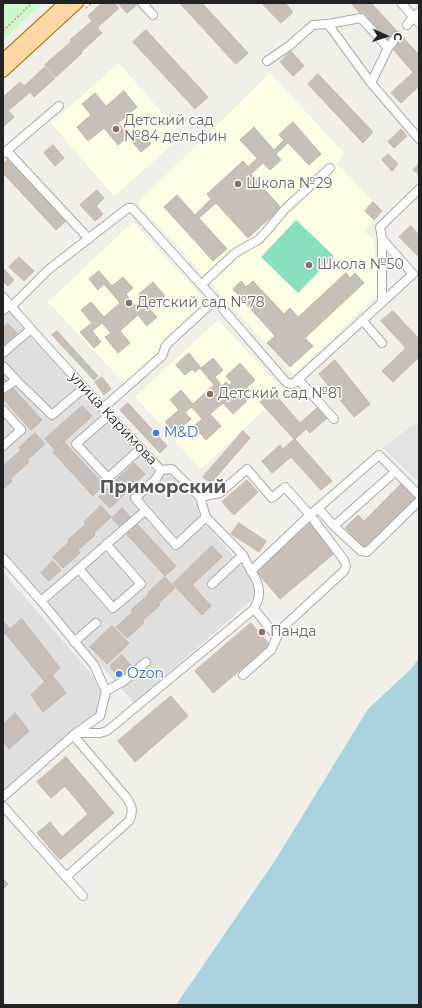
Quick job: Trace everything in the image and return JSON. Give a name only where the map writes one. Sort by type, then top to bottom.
[{"type":"main road","points":[[3,60],[64,3]]},
{"type":"main road","points":[[3,72],[78,3]]},
{"type":"street","points":[[142,3],[153,15]]},
{"type":"street","points":[[401,3],[417,15],[419,23]]},
{"type":"street","points":[[407,25],[417,15]]},
{"type":"street","points":[[266,61],[289,46],[313,26],[361,18],[388,48]]},
{"type":"street","points":[[328,24],[371,83],[419,139]]},
{"type":"street","points":[[371,83],[388,48],[397,36]]},
{"type":"street","points":[[59,106],[5,152],[89,239]]},
{"type":"street","points":[[201,285],[234,254],[258,240],[285,209],[330,168]]},
{"type":"street","points":[[382,302],[382,239],[380,228],[419,189]]},
{"type":"street","points":[[8,307],[48,270],[128,208],[132,208],[286,382],[290,384],[294,383],[382,302],[416,276],[382,239]]},
{"type":"street","name":"улица Каримова","points":[[3,297],[8,307],[31,329],[140,449],[161,470],[172,469],[200,497],[206,517],[243,555],[256,579],[258,599],[254,609]]},
{"type":"street","points":[[103,408],[162,356],[166,345],[215,300]]},
{"type":"street","points":[[362,320],[382,343]]},
{"type":"street","points":[[3,353],[31,329]]},
{"type":"street","points":[[3,366],[52,415],[84,388]]},
{"type":"street","points":[[298,379],[334,419]]},
{"type":"street","points":[[3,389],[16,380]]},
{"type":"street","points":[[3,410],[21,430],[3,446]]},
{"type":"street","points":[[109,415],[76,444],[108,478],[140,449]]},
{"type":"street","points":[[251,571],[310,515],[379,455],[419,495]]},
{"type":"street","points":[[200,497],[220,493],[247,469],[272,498],[285,487],[310,515],[344,560],[346,566],[344,571],[280,630],[270,650],[243,675]]},
{"type":"street","points":[[161,470],[156,479],[135,498],[176,545],[206,517]]},
{"type":"street","points":[[334,526],[396,472]]},
{"type":"street","points":[[318,508],[334,526],[361,551],[367,552],[419,501]]},
{"type":"street","points":[[40,601],[145,511]]},
{"type":"street","points":[[79,569],[113,608],[141,584],[106,544]]},
{"type":"street","points":[[212,584],[243,555]]},
{"type":"street","points":[[3,558],[94,665],[106,691],[100,716],[74,734],[3,797]]},
{"type":"street","points":[[74,734],[100,733],[107,731],[254,609],[277,636]]},
{"type":"street","points":[[74,642],[96,623]]},
{"type":"street","points":[[106,691],[124,681],[146,662]]},
{"type":"street","points":[[66,877],[130,821],[132,813],[132,806],[126,797],[74,734]]},
{"type":"street","points":[[3,806],[83,896]]},
{"type":"path","points":[[3,6],[6,3]]},
{"type":"path","points":[[3,31],[32,3]]},
{"type":"shaded area","name":"Детский сад №84 дельфин","points":[[119,63],[182,136],[114,196],[51,123]]},
{"type":"shaded area","points":[[270,73],[343,152],[337,164],[382,211],[364,232],[373,239],[379,293],[294,374],[138,203]]},
{"type":"shaded area","name":"Детский сад №78","points":[[133,222],[209,304],[125,384],[48,302]]},
{"type":"shaded area","points":[[3,300],[155,472],[170,473],[197,503],[200,518],[253,578],[254,598],[134,703],[3,554]]},
{"type":"shaded area","name":"Детский сад №81","points":[[218,320],[284,391],[201,469],[135,397]]},
{"type":"shaded area","points":[[419,424],[419,482],[383,448],[410,427]]},
{"type":"shaded area","points":[[3,572],[112,698],[7,791],[3,787]]},
{"type":"green space","points":[[3,3],[43,3],[3,40]]},
{"type":"green space","points":[[296,220],[334,256],[298,293],[261,257]]},
{"type":"water","points":[[419,658],[419,1005],[176,1005],[276,859],[368,709],[411,669]]},
{"type":"building","points":[[102,3],[114,3],[119,8],[97,28],[102,33],[81,52],[70,40],[92,21],[88,16]]},
{"type":"building","points":[[118,3],[139,3],[127,13]]},
{"type":"building","points":[[180,3],[202,3],[248,53],[236,64]]},
{"type":"building","points":[[262,3],[285,3],[293,12],[281,23]]},
{"type":"building","points":[[351,3],[371,3],[398,32],[387,42]]},
{"type":"building","points":[[146,30],[208,97],[195,109],[133,42]]},
{"type":"building","points":[[398,32],[419,55],[418,78],[387,42]]},
{"type":"building","points":[[71,42],[82,53],[56,77],[45,65]]},
{"type":"building","points":[[291,51],[304,66],[293,76],[280,62]]},
{"type":"building","points":[[45,67],[55,78],[34,97],[30,92],[9,110],[3,104],[3,97],[20,82],[24,86]]},
{"type":"building","points":[[414,72],[418,78],[419,77],[419,86],[401,103],[391,93]]},
{"type":"building","points":[[318,74],[373,132],[363,143],[308,84]]},
{"type":"building","points":[[124,91],[137,107],[118,123],[129,137],[138,129],[151,144],[141,152],[128,137],[118,145],[104,128],[88,141],[77,127],[91,115],[82,104],[95,93],[106,106]]},
{"type":"building","points":[[3,105],[14,117],[3,127]]},
{"type":"building","points":[[293,122],[321,154],[309,165],[288,143],[276,154],[281,160],[270,170],[263,163],[251,174],[281,208],[248,238],[216,203],[199,218],[227,249],[213,261],[164,207],[177,195],[195,215],[211,199],[207,194],[243,161],[248,167],[257,158],[240,140],[254,127],[274,150],[284,140],[279,135]]},
{"type":"building","points":[[401,129],[407,136],[394,148],[388,142]]},
{"type":"building","points":[[53,145],[64,158],[55,166],[44,153]]},
{"type":"building","points":[[388,154],[398,164],[392,171],[382,160]]},
{"type":"building","points":[[10,158],[67,220],[56,230],[3,173],[3,164]]},
{"type":"building","points":[[419,164],[419,175],[413,170]]},
{"type":"building","points":[[97,190],[104,198],[96,206],[103,214],[95,221],[80,205]]},
{"type":"building","points":[[373,202],[382,211],[374,220],[365,211]]},
{"type":"building","points":[[411,226],[419,235],[419,257],[399,237]]},
{"type":"building","points":[[19,257],[34,271],[24,281],[9,267]]},
{"type":"building","points":[[3,268],[14,280],[8,286],[3,281]]},
{"type":"building","points":[[99,271],[112,286],[123,277],[133,288],[126,294],[137,308],[144,302],[138,295],[153,282],[165,296],[149,309],[157,317],[147,326],[138,315],[120,331],[130,343],[118,353],[105,337],[111,333],[102,323],[92,331],[101,342],[94,348],[80,332],[92,323],[81,310],[91,302],[104,317],[120,303],[104,284],[98,290],[89,279]]},
{"type":"building","points":[[346,273],[350,278],[355,273],[364,283],[305,338],[313,346],[290,367],[267,343],[275,336],[233,289],[241,281],[246,287],[253,281],[284,314],[290,308],[298,317]]},
{"type":"building","points":[[393,311],[419,339],[419,357],[393,382],[382,371],[406,348],[381,321]]},
{"type":"building","points":[[8,324],[17,333],[3,346],[3,328]]},
{"type":"building","points":[[57,331],[98,376],[94,380],[52,335]]},
{"type":"building","points":[[189,353],[201,368],[213,358],[223,370],[215,377],[222,386],[226,382],[229,385],[232,383],[226,376],[240,363],[255,380],[240,394],[247,401],[233,414],[223,403],[210,414],[221,426],[206,440],[194,426],[202,419],[192,407],[185,412],[191,419],[175,433],[165,422],[179,410],[170,400],[181,390],[193,404],[214,385],[200,368],[195,372],[192,369],[185,375],[176,365]]},
{"type":"building","points":[[335,360],[370,404],[354,417],[319,374]]},
{"type":"building","points":[[3,377],[42,420],[31,430],[3,399]]},
{"type":"building","points":[[102,377],[111,389],[104,395],[95,382]]},
{"type":"building","points":[[272,391],[300,423],[318,407],[328,417],[310,433],[306,429],[295,439],[332,481],[321,490],[291,457],[272,473],[262,461],[280,445],[283,449],[294,439],[260,402]]},
{"type":"building","points":[[128,403],[167,446],[160,453],[120,410]]},
{"type":"building","points":[[82,406],[92,416],[55,450],[45,439]]},
{"type":"building","points":[[243,431],[250,438],[211,483],[203,477]]},
{"type":"building","points":[[35,433],[45,444],[27,460],[29,462],[10,479],[12,481],[3,489],[3,466],[21,450],[19,448]]},
{"type":"building","points":[[64,442],[104,485],[93,496],[53,452]]},
{"type":"building","points":[[134,463],[145,474],[110,508],[99,497]]},
{"type":"building","points":[[247,480],[258,492],[234,515],[222,502]]},
{"type":"building","points":[[404,481],[418,496],[365,549],[345,528],[358,515],[364,521]]},
{"type":"building","points":[[101,506],[111,517],[94,533],[95,535],[78,550],[80,553],[63,568],[53,557],[69,542],[68,540],[86,524],[84,522]]},
{"type":"building","points":[[122,508],[176,566],[165,576],[112,518]]},
{"type":"building","points":[[312,522],[337,551],[280,599],[255,570]]},
{"type":"building","points":[[239,523],[266,541],[259,552],[231,534]]},
{"type":"building","points":[[212,546],[222,557],[192,585],[211,606],[202,615],[173,584]]},
{"type":"building","points":[[53,561],[61,570],[49,581],[41,573]]},
{"type":"building","points":[[165,577],[175,588],[158,604],[160,605],[142,621],[144,623],[127,638],[116,627],[133,612],[131,610]]},
{"type":"building","points":[[22,619],[60,668],[45,682],[5,633]]},
{"type":"building","points":[[3,621],[10,629],[3,635]]},
{"type":"building","points":[[251,623],[270,645],[213,693],[195,671]]},
{"type":"building","points":[[112,626],[129,643],[107,664],[90,647]]},
{"type":"building","points":[[122,655],[134,669],[125,677],[120,678],[112,669],[111,665]]},
{"type":"building","points":[[52,675],[66,693],[43,712],[31,695]]},
{"type":"building","points":[[171,696],[188,716],[135,762],[118,741]]},
{"type":"building","points":[[15,713],[29,731],[9,749],[3,740],[3,725]]},
{"type":"building","points":[[66,757],[114,813],[60,860],[37,833],[50,822],[62,837],[88,814],[65,786],[51,798],[37,782]]},
{"type":"building","points":[[3,879],[8,884],[3,889]]},
{"type":"place","name":"Детский сад №84 дельфин","points":[[116,129]]},
{"type":"place","name":"Школа №29","points":[[238,184]]},
{"type":"place","name":"Школа №50","points":[[309,265]]},
{"type":"place","name":"Детский сад №78","points":[[129,303]]},
{"type":"place","name":"Детский сад №81","points":[[210,394]]},
{"type":"place","name":"M&D","points":[[156,433]]},
{"type":"place","name":"Панда","points":[[262,632]]},
{"type":"place","name":"Ozon","points":[[119,674]]},
{"type":"district","name":"Приморский","points":[[163,488]]}]
